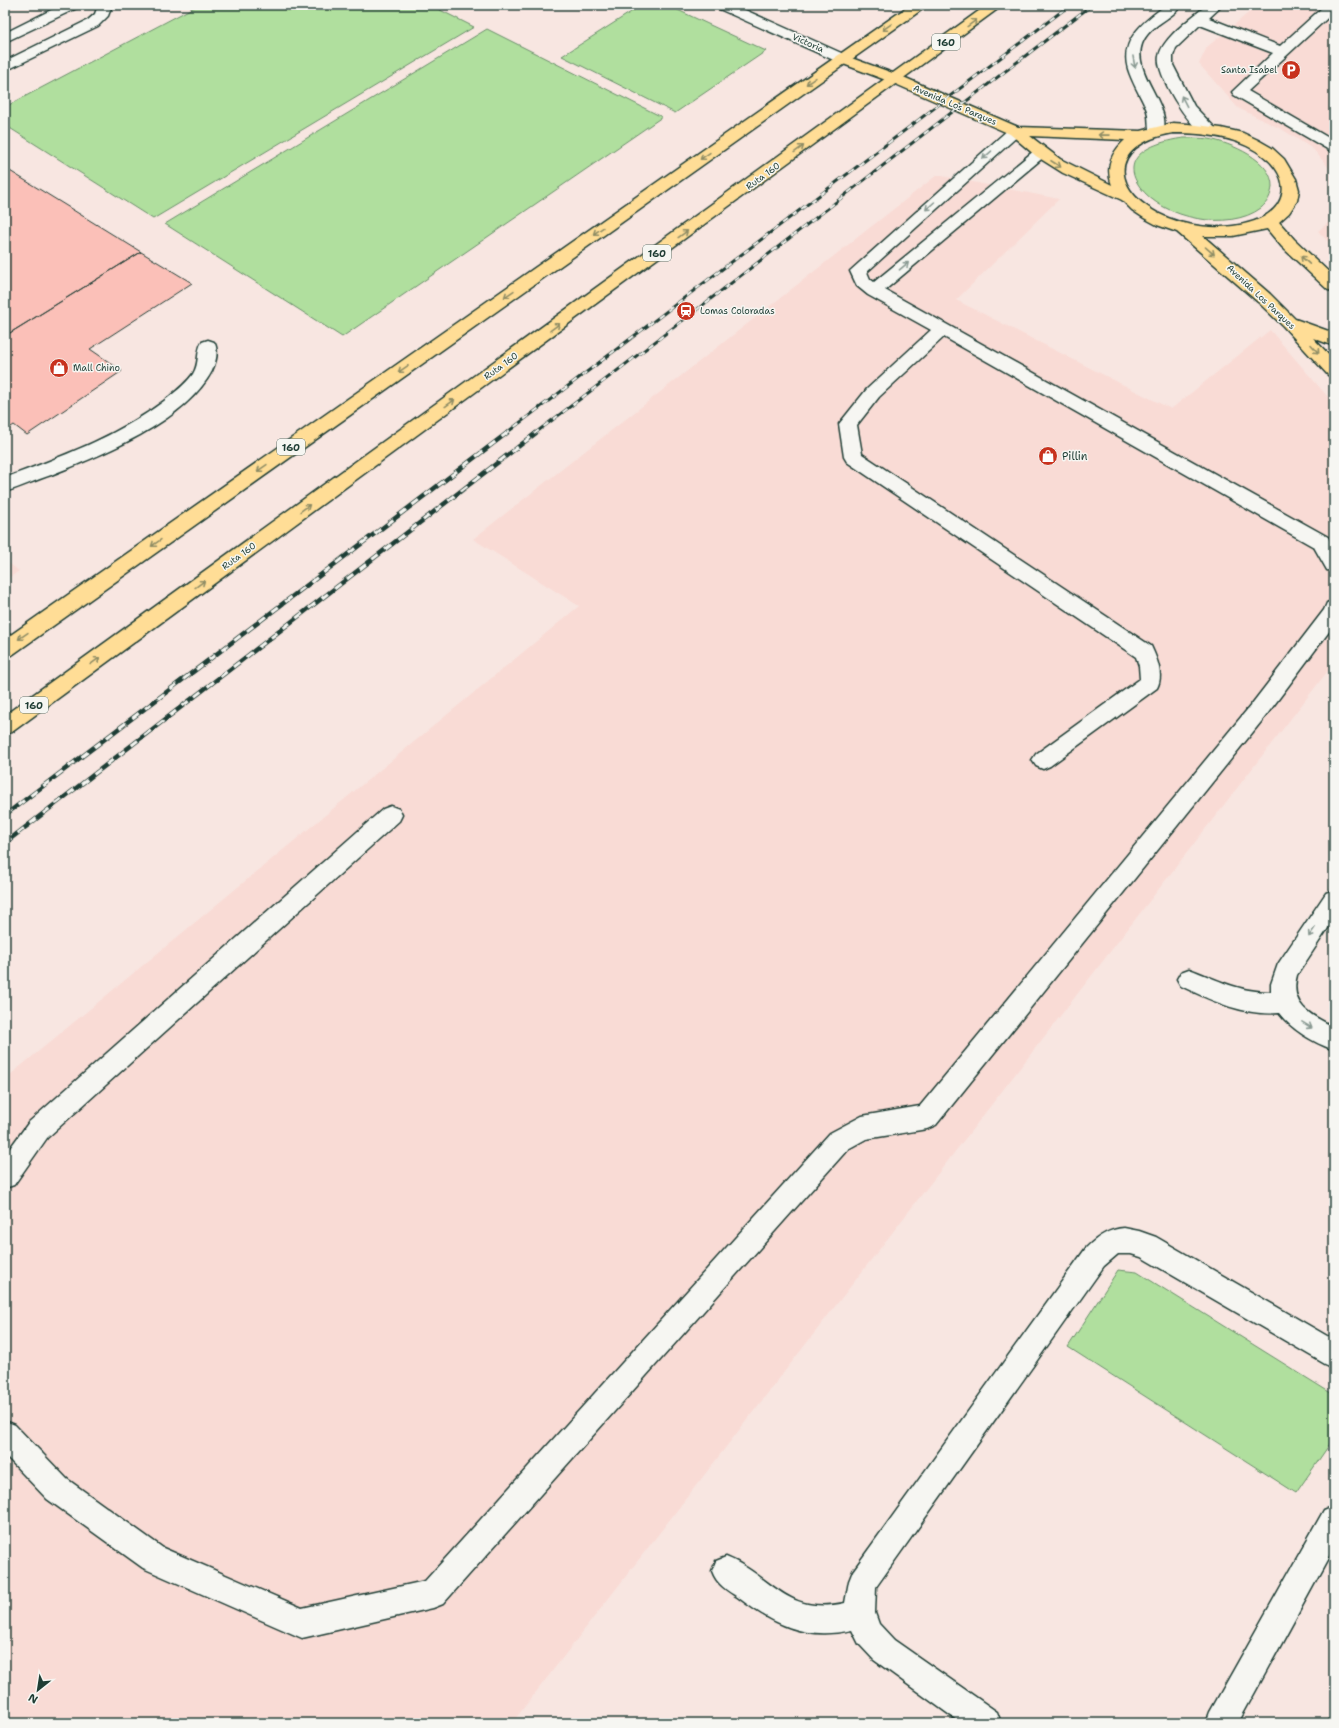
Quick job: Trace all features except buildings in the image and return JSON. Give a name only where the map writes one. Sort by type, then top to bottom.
[{"type":"main road","name":"160","points":[[5,649],[919,5]]},
{"type":"main road","name":"Ruta 160","points":[[5,726],[996,5]]},
{"type":"main road","name":"Victoria","points":[[843,59],[896,79]]},
{"type":"main road","name":"Avenida Los Parques","points":[[896,79],[1015,131],[1059,167],[1128,197]]},
{"type":"main road","name":"Avenida Los Parques","points":[[1015,131],[1071,134],[1149,134],[1191,128],[1209,130],[1246,140],[1261,148],[1274,158],[1284,169],[1290,187],[1291,193],[1288,204],[1281,213],[1270,222],[1256,228],[1221,233],[1183,228],[1151,215],[1138,207],[1128,197],[1120,186],[1116,174],[1116,162],[1121,152],[1130,143],[1149,134]]},
{"type":"main road","points":[[1270,222],[1288,243],[1334,286]]},
{"type":"main road","name":"Avenida Los Parques","points":[[1183,228],[1264,298],[1289,322],[1334,371]]},
{"type":"main road","points":[[1289,322],[1334,340]]},
{"type":"street","points":[[5,38],[72,5]]},
{"type":"street","points":[[5,67],[93,23],[101,16],[105,5]]},
{"type":"street","name":"Victoria","points":[[722,5],[843,59]]},
{"type":"street","points":[[1149,134],[1156,114],[1135,69],[1132,58],[1133,48],[1138,37],[1175,5]]},
{"type":"street","points":[[1209,130],[1186,106],[1166,65],[1167,52],[1170,46],[1216,5]]},
{"type":"street","points":[[1331,6],[1239,92],[1334,147]]},
{"type":"street","points":[[1199,19],[1282,52]]},
{"type":"street","points":[[1015,131],[858,270],[863,282],[874,291],[1198,471],[1321,542],[1334,565]]},
{"type":"street","points":[[874,291],[1040,153]]},
{"type":"street","points":[[942,329],[873,393],[848,424],[853,457],[1144,652],[1149,666],[1150,682],[1043,760]]},
{"type":"street","points":[[5,485],[100,447],[148,421],[169,407],[185,393],[198,378],[208,357],[208,346]]},
{"type":"street","points":[[5,1435],[57,1490],[153,1558],[302,1623],[434,1594],[840,1141],[862,1128],[927,1117],[1258,711],[1333,612],[1334,608]]},
{"type":"street","points":[[5,1176],[38,1130],[391,815]]},
{"type":"street","points":[[1334,900],[1286,971],[1282,981],[1282,991],[1286,1002],[1301,1021],[1334,1039]]},
{"type":"street","points":[[1189,979],[1224,996],[1241,1001],[1258,1004],[1286,1002]]},
{"type":"street","points":[[986,1723],[884,1650],[869,1634],[860,1614],[860,1596],[863,1581],[1094,1257],[1104,1246],[1118,1240],[1132,1241],[1147,1246],[1334,1355]]},
{"type":"street","points":[[1221,1723],[1334,1520]]},
{"type":"street","points":[[726,1571],[779,1610],[801,1618],[823,1621],[842,1619],[860,1614]]},
{"type":"shaded area","points":[[1258,5],[1334,5],[1334,174],[1313,149],[1283,130],[1238,108],[1199,64],[1207,47]]},
{"type":"shaded area","points":[[937,175],[1059,199],[956,300],[1171,409],[1270,330],[1334,404],[1334,663],[512,1723],[5,1723],[5,1079],[579,606],[473,539]]},
{"type":"shaded area","points":[[1334,218],[1334,248],[1318,231]]},
{"type":"shaded area","points":[[5,560],[19,571],[5,581]]},
{"type":"green space","points":[[198,5],[430,5],[474,27],[153,219],[5,125],[5,107]]},
{"type":"green space","points":[[642,5],[667,5],[766,51],[675,113],[562,56]]},
{"type":"green space","points":[[487,29],[662,117],[342,337],[165,224]]},
{"type":"green space","points":[[1184,138],[1206,139],[1228,144],[1249,154],[1258,161],[1266,169],[1270,177],[1272,187],[1266,203],[1261,208],[1248,215],[1232,219],[1215,220],[1180,214],[1164,207],[1150,198],[1140,187],[1134,176],[1133,166],[1137,158],[1144,151],[1153,146],[1163,142]]},
{"type":"green space","points":[[1118,1270],[1137,1272],[1334,1395],[1334,1438],[1296,1493],[1068,1347]]},
{"type":"railway","points":[[505,434],[1070,5]]},
{"type":"railway","points":[[534,434],[1092,5]]},
{"type":"railway","points":[[5,815],[507,433]]},
{"type":"railway","points":[[5,843],[536,433]]},
{"type":"place","name":"Santa Isabel","points":[[1291,70]]},
{"type":"place","name":"Lomas Coloradas","points":[[686,311]]},
{"type":"place","name":"Mall Chino","points":[[59,368]]},
{"type":"place","name":"Pillin","points":[[1048,456]]}]
